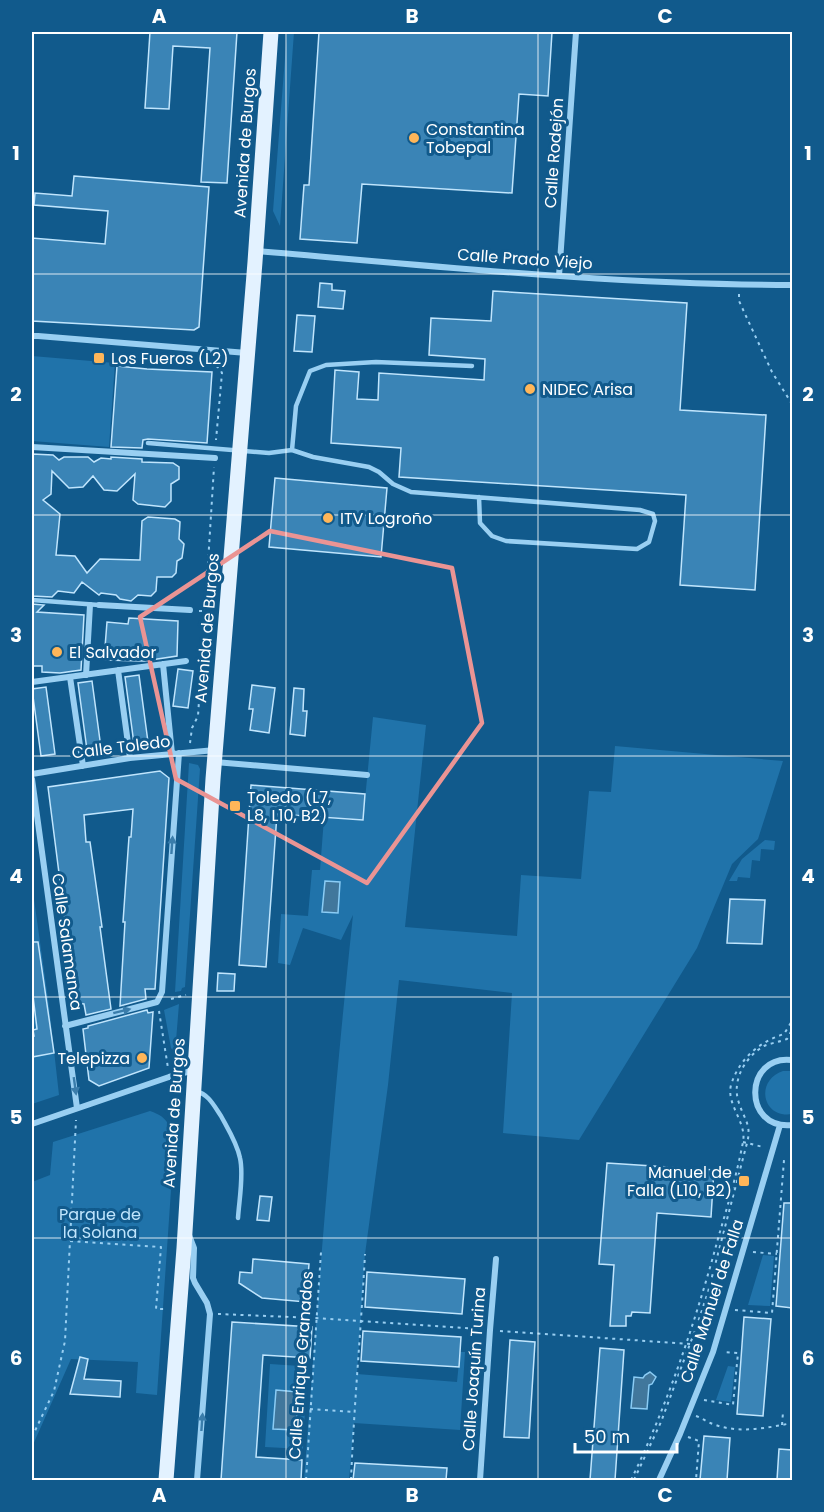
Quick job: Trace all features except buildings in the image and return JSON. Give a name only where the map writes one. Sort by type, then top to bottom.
[{"type":"main road","name":"Avenida de Burgos","points":[[166,1480],[180,1310],[215,756],[256,251],[271,32]]},
{"type":"street","name":"Calle Rodejón","points":[[559,276],[576,32]]},
{"type":"street","name":"Calle Prado Viejo","points":[[256,251],[559,276],[739,285],[792,285]]},
{"type":"street","points":[[34,335],[247,353]]},
{"type":"street","points":[[32,447],[215,458]]},
{"type":"street","points":[[86,675],[90,605]]},
{"type":"street","points":[[99,605],[190,610]]},
{"type":"street","points":[[32,682],[186,661]]},
{"type":"street","points":[[65,1026],[158,1002],[162,992],[175,754],[163,664]]},
{"type":"street","points":[[118,670],[130,758]]},
{"type":"street","points":[[70,677],[83,766]]},
{"type":"street","name":"Calle Toledo","points":[[32,776],[130,758],[189,752],[367,775]]},
{"type":"street","name":"Calle Salamanca","points":[[32,776],[77,1108]]},
{"type":"street","points":[[792,1060],[778,1060],[769,1065],[756,1082],[754,1093],[761,1113],[770,1121],[780,1125],[792,1125]]},
{"type":"street","points":[[32,1124],[194,1070]]},
{"type":"street","name":"Calle Manuel de Falla","points":[[659,1480],[713,1352],[780,1125]]},
{"type":"street","name":"Avenida de Burgos","points":[[185,1227],[194,1248],[193,1278],[207,1303],[210,1314],[197,1480]]},
{"type":"street","name":"Calle Joaquín Turina","points":[[480,1480],[489,1330],[496,1259]]},
{"type":"lane","points":[[292,450],[296,406],[310,371],[326,365],[376,362],[472,366]]},
{"type":"lane","points":[[148,443],[269,453],[292,450],[313,457],[369,467],[393,484],[411,492],[479,497],[640,510],[653,514],[655,521],[649,542],[638,549],[506,542],[492,536],[480,524],[479,497]]},
{"type":"lane","points":[[32,600],[99,605]]},
{"type":"lane","points":[[193,1090],[204,1093],[213,1103],[233,1137],[240,1159],[238,1218]]},
{"type":"path","points":[[739,285],[739,301],[772,372],[792,404]]},
{"type":"path","points":[[216,351],[215,365],[222,373],[216,448]]},
{"type":"path","points":[[189,752],[192,728],[198,716],[215,458]]},
{"type":"path","points":[[190,610],[205,611]]},
{"type":"path","points":[[193,661],[201,660]]},
{"type":"path","points":[[169,1077],[158,1002],[200,992]]},
{"type":"path","points":[[632,1480],[661,1422],[708,1292],[750,1130],[737,1098],[740,1073],[744,1063],[752,1054],[772,1043],[787,1039],[792,1030]]},
{"type":"path","points":[[32,1437],[54,1391],[65,1341],[77,1108]]},
{"type":"path","points":[[632,1480],[659,1419],[705,1287],[743,1142],[772,1149],[784,1160],[772,1313],[726,1309]]},
{"type":"path","points":[[70,1241],[161,1247],[156,1309],[180,1310]]},
{"type":"path","points":[[743,1251],[777,1254]]},
{"type":"path","name":"Calle Enrique Granados","points":[[306,1480],[321,1252]]},
{"type":"path","points":[[351,1480],[365,1254]]},
{"type":"path","points":[[210,1314],[316,1318],[686,1343],[713,1352],[738,1353],[733,1405],[694,1399]]},
{"type":"path","points":[[310,1409],[354,1412]]},
{"type":"path","points":[[689,1412],[715,1425],[731,1428],[756,1429],[792,1423]]},
{"type":"path","points":[[782,1425],[783,1412]]},
{"type":"path","points":[[680,1434],[699,1441],[696,1480]]},
{"type":"highlighted area","points":[[270,531],[452,568],[482,723],[367,883],[176,779],[140,617]]},
{"type":"green space","points":[[287,32],[294,32],[280,226],[273,211]]},
{"type":"green space","points":[[32,356],[115,363],[109,447],[32,441]]},
{"type":"green space","points":[[373,717],[426,725],[405,927],[517,936],[521,875],[581,879],[589,791],[611,792],[615,746],[783,761],[758,839],[732,864],[697,948],[579,1140],[503,1133],[512,993],[399,980],[388,1085],[365,1254],[357,1374],[457,1382],[460,1352],[465,1352],[460,1430],[354,1423],[349,1480],[304,1480],[326,1198],[353,915],[341,940],[303,928],[290,965],[278,963],[281,914],[308,916],[312,870],[320,870],[324,818],[363,820]]},
{"type":"green space","points":[[189,763],[198,765],[200,769],[185,987],[175,992]]},
{"type":"green space","points":[[765,840],[775,841],[774,850],[761,849],[760,861],[752,860],[750,878],[738,877],[737,881],[729,881],[742,859]]},
{"type":"green space","points":[[32,885],[59,1095],[32,1104]]},
{"type":"green space","points":[[179,1004],[175,1053],[171,1048],[164,1010]]},
{"type":"green space","points":[[783,1071],[792,1071],[792,1114],[774,1111],[766,1098],[765,1090],[768,1083]]},
{"type":"green space","name":"Parque de la Solana","points":[[150,1111],[162,1117],[168,1124],[174,1146],[157,1395],[136,1393],[138,1362],[71,1359],[32,1447],[32,1182],[50,1175],[53,1142]]},
{"type":"green space","points":[[763,1255],[774,1256],[770,1306],[748,1305]]},
{"type":"green space","points":[[270,1364],[300,1366],[298,1392],[306,1392],[303,1449],[265,1447]]},
{"type":"green space","points":[[728,1366],[735,1367],[731,1402],[716,1400]]},
{"type":"shaded area","points":[[325,881],[340,882],[338,913],[322,912]]},
{"type":"shaded area","points":[[650,1372],[656,1377],[649,1385],[647,1409],[631,1408],[634,1377],[643,1378]]},
{"type":"shaded area","points":[[276,1390],[298,1392],[296,1430],[273,1429]]},
{"type":"place","name":"Constantina Tobepal","points":[[414,138]]},
{"type":"place","name":"Los Fueros (L2)","points":[[99,358]]},
{"type":"place","name":"NIDEC Arisa","points":[[530,389]]},
{"type":"place","name":"ITV Logroño","points":[[328,518]]},
{"type":"place","name":"El Salvador","points":[[57,652]]},
{"type":"place","name":"Toledo (L7, L8, L10, B2)","points":[[235,806]]},
{"type":"place","name":"Telepizza","points":[[142,1058]]},
{"type":"place","name":"Manuel de Falla (L10, B2)","points":[[744,1181]]}]
